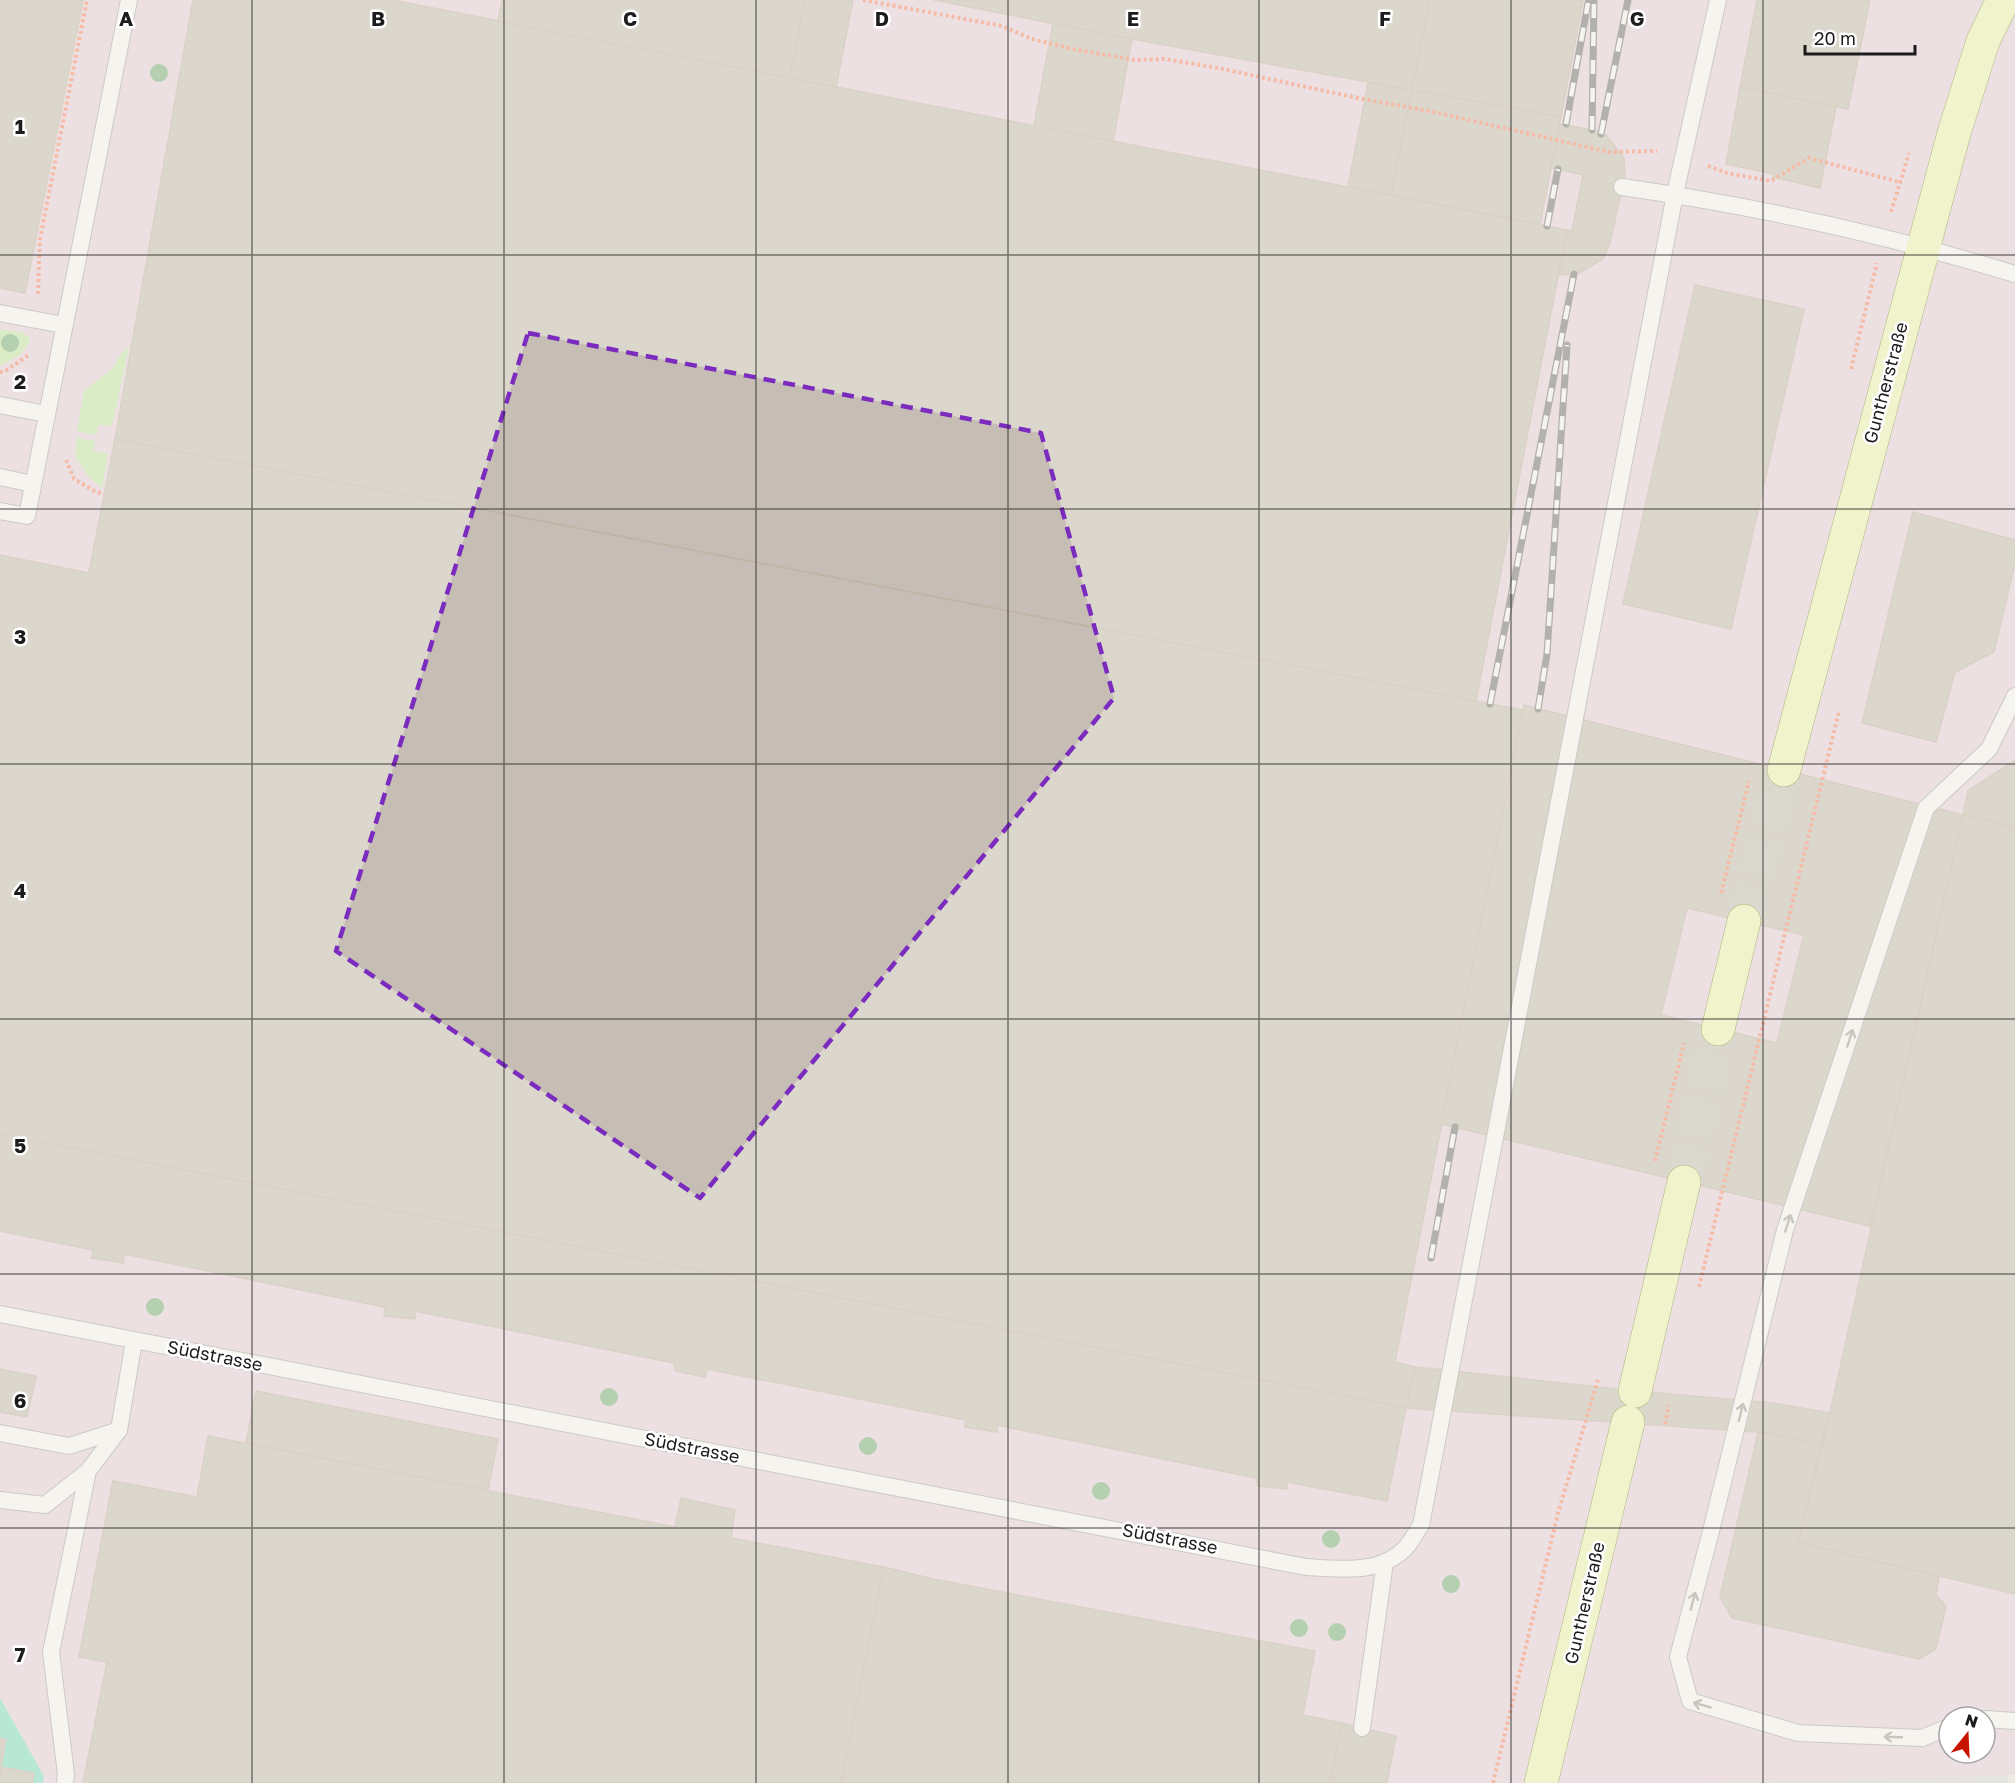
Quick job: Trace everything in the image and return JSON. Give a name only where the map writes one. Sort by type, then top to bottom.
[{"type":"street","name":"Guntherstraße","points":[[1784,770],[1954,133],[1983,41],[2003,0]]},
{"type":"street","points":[[1718,1029],[1731,912]]},
{"type":"street","points":[[1635,1391],[1684,1182]]},
{"type":"street","name":"Guntherstraße","points":[[1541,1783],[1628,1422]]},
{"type":"lane","points":[[0,511],[27,516],[45,414],[129,0]]},
{"type":"lane","points":[[1362,1728],[1385,1562],[1407,1546],[1421,1525],[1675,194],[1718,0]]},
{"type":"lane","points":[[1622,187],[1675,194],[1782,214],[1922,248],[2015,274]]},
{"type":"lane","points":[[0,313],[63,325]]},
{"type":"lane","points":[[0,405],[45,414]]},
{"type":"lane","points":[[0,477],[33,484]]},
{"type":"lane","points":[[1937,1732],[1922,1738],[1798,1733],[1690,1701],[1678,1658],[1785,1230],[1926,808],[1989,749],[2015,696]]},
{"type":"lane","name":"Südstrasse","points":[[0,1314],[1306,1567],[1356,1570],[1385,1562]]},
{"type":"lane","points":[[0,1500],[45,1505],[88,1471],[119,1430],[134,1341]]},
{"type":"lane","points":[[0,1433],[69,1446],[119,1430]]},
{"type":"lane","points":[[65,1783],[66,1774],[51,1652],[88,1471]]},
{"type":"lane","points":[[1997,1719],[2015,1720]]},
{"type":"path","points":[[0,372],[4,372],[27,357],[34,347],[38,320],[40,239],[87,0]]},
{"type":"path","points":[[863,0],[1002,26],[1032,39],[1073,50],[1134,60],[1164,59],[1218,68],[1434,112],[1610,152],[1653,150],[1683,157],[1727,173],[1771,181],[1809,158],[1899,182]]},
{"type":"path","points":[[1851,369],[1883,239],[1911,148]]},
{"type":"path","points":[[1696,1297],[1842,701]]},
{"type":"path","points":[[1731,912],[1750,778]]},
{"type":"path","points":[[1654,1164],[1685,1039]]},
{"type":"path","points":[[1493,1783],[1558,1513],[1600,1374]]},
{"type":"path","points":[[1662,1433],[1671,1399]]},
{"type":"highlighted area","points":[[528,333],[1041,433],[1114,698],[700,1198],[336,951]]},
{"type":"shaded area","points":[[0,0],[2015,0],[2015,1775],[1708,1783],[43,1783],[44,1776],[0,1698]]},
{"type":"shaded area","points":[[2006,1775],[2009,1783],[1708,1783]]},
{"type":"green space","points":[[0,329],[23,333],[30,338],[22,352],[0,365]]},
{"type":"green space","points":[[129,346],[113,422],[109,426],[98,425],[97,435],[77,431],[84,391],[112,369]]},
{"type":"green space","points":[[77,438],[95,441],[94,451],[108,454],[102,488],[89,477],[75,456]]},
{"type":"green space","points":[[0,1698],[44,1776],[43,1783],[0,1783]]},
{"type":"building","points":[[0,0],[83,0],[25,293],[0,288]]},
{"type":"building","points":[[193,0],[392,0],[1567,230],[1476,701],[115,439]]},
{"type":"building","points":[[502,0],[805,0],[790,78],[498,21]]},
{"type":"building","points":[[805,0],[853,0],[836,87],[790,78]]},
{"type":"building","points":[[934,0],[1430,0],[1412,90]]},
{"type":"building","points":[[1430,0],[1583,0],[1561,117],[1412,90]]},
{"type":"building","points":[[1757,0],[1870,0],[1848,109],[1740,87]]},
{"type":"building","points":[[1053,23],[1132,39],[1113,141],[1034,126]]},
{"type":"building","points":[[1368,83],[1412,90],[1391,195],[1348,187]]},
{"type":"building","points":[[1740,87],[1836,107],[1820,188],[1773,177],[1774,174],[1726,164]]},
{"type":"building","points":[[1412,90],[1561,117],[1540,224],[1391,195]]},
{"type":"building","points":[[1560,124],[1592,130],[1607,136],[1624,158],[1625,175],[1610,243],[1603,259],[1577,274],[1559,275],[1567,230],[1572,231],[1583,175],[1551,168]]},
{"type":"building","points":[[1695,285],[1804,309],[1731,629],[1623,604]]},
{"type":"building","points":[[115,439],[1523,710],[1395,1362],[1415,1367],[1406,1408],[0,1134],[0,555],[89,573]]},
{"type":"building","points":[[1913,512],[2015,540],[2015,563],[1994,652],[1955,672],[1936,742],[1862,723]]},
{"type":"building","points":[[1524,705],[1963,815],[1870,1226],[1441,1124]],"holes":[[[1687,908],[1804,935],[1777,1043],[1661,1015]]]},
{"type":"building","points":[[2015,760],[2015,827],[1963,815],[1968,791]]},
{"type":"building","points":[[1963,815],[2015,827],[2015,1594],[1798,1542],[1830,1413]]},
{"type":"building","points":[[0,1134],[1406,1408],[1387,1501],[1287,1482],[1287,1489],[1258,1486],[1256,1478],[997,1425],[997,1432],[965,1427],[966,1420],[707,1369],[705,1377],[676,1371],[674,1363],[415,1311],[415,1319],[384,1316],[385,1307],[124,1254],[123,1263],[92,1258],[93,1250],[0,1231]]},
{"type":"building","points":[[1415,1367],[1635,1391],[1773,1403],[1830,1413],[1821,1445],[1771,1433],[1406,1408]]},
{"type":"building","points":[[0,1369],[36,1376],[27,1417],[0,1412]]},
{"type":"building","points":[[256,1391],[498,1439],[488,1490],[246,1443]]},
{"type":"building","points":[[1758,1433],[1771,1433],[1821,1445],[1798,1542],[1939,1577],[1936,1595],[1946,1606],[1936,1649],[1919,1659],[1732,1618],[1720,1597]]},
{"type":"building","points":[[208,1436],[675,1527],[681,1498],[735,1510],[731,1538],[884,1567],[841,1783],[83,1783],[107,1662],[79,1657],[113,1481],[197,1497]]},
{"type":"building","points":[[884,1567],[933,1579],[1315,1651],[1303,1715],[1342,1723],[1330,1783],[841,1783]]},
{"type":"building","points":[[1342,1723],[1396,1736],[1387,1783],[1330,1783]]},
{"type":"building","points":[[0,1738],[6,1739],[1,1767],[0,1767]]},
{"type":"building","points":[[1,1767],[34,1773],[32,1783],[0,1783]]},
{"type":"tunnel","points":[[1744,921],[1784,770]]},
{"type":"tunnel","points":[[1684,1182],[1718,1029]]},
{"type":"railway","points":[[1592,130],[1594,0]]},
{"type":"railway","points":[[1601,134],[1628,0]]},
{"type":"railway","points":[[1566,124],[1588,3]]},
{"type":"railway","points":[[1547,226],[1558,169]]},
{"type":"railway","points":[[1490,704],[1574,274]]},
{"type":"railway","points":[[1538,709],[1547,654],[1567,345]]},
{"type":"railway","points":[[1431,1258],[1455,1127]]}]
